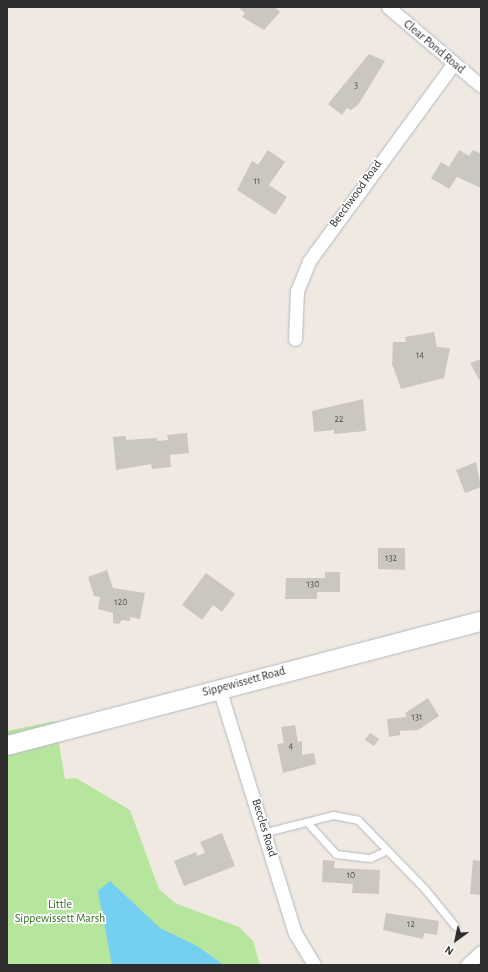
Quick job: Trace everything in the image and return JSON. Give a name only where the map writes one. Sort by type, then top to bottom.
[{"type":"main road","name":"Sippewissett Road","points":[[7,745],[219,688],[481,621]]},
{"type":"street","name":"Clear Pond Road","points":[[388,7],[481,86]]},
{"type":"street","name":"Beechwood Road","points":[[295,339],[297,291],[309,261],[454,64]]},
{"type":"street","name":"Beccles Road","points":[[219,688],[266,832],[295,933],[314,965]]},
{"type":"street","points":[[467,965],[481,952]]},
{"type":"lane","points":[[266,832],[306,822],[346,815],[358,820],[385,851],[424,888],[455,926]]},
{"type":"lane","points":[[306,822],[336,854],[370,858],[385,851]]},
{"type":"green space","name":"Little Sippewissett Marsh","points":[[55,721],[65,779],[76,778],[130,810],[159,889],[175,903],[239,927],[253,941],[260,965],[7,965],[7,731]]},
{"type":"water","points":[[110,881],[160,928],[197,946],[224,965],[112,965],[98,891]]},
{"type":"building","points":[[274,7],[280,12],[264,30],[242,17],[245,13],[239,8]]},
{"type":"building","points":[[369,54],[385,61],[358,105],[351,110],[347,108],[342,115],[328,104]]},
{"type":"building","points":[[268,150],[285,162],[269,185],[287,197],[275,215],[237,190],[252,161],[258,165]]},
{"type":"building","points":[[459,150],[469,156],[473,150],[481,154],[481,188],[457,177],[449,189],[431,178],[441,162],[449,167]]},
{"type":"building","points":[[434,332],[437,347],[450,348],[444,378],[401,389],[392,364],[393,342],[406,342],[405,337]]},
{"type":"building","points":[[481,359],[481,383],[470,363]]},
{"type":"building","points":[[363,399],[366,431],[334,434],[334,430],[314,432],[312,411]]},
{"type":"building","points":[[187,433],[189,453],[170,455],[171,467],[152,469],[151,464],[116,470],[113,437],[126,436],[126,440],[157,438],[157,441],[168,440],[167,435]]},
{"type":"building","points":[[476,462],[481,487],[465,493],[456,470]]},
{"type":"building","points":[[378,548],[405,548],[405,570],[378,569]]},
{"type":"building","points":[[107,570],[113,588],[145,593],[140,619],[130,617],[130,621],[122,620],[119,624],[113,623],[113,613],[98,609],[100,597],[94,596],[88,577]]},
{"type":"building","points":[[325,572],[340,572],[340,592],[317,592],[317,599],[285,599],[286,578],[325,578]]},
{"type":"building","points":[[206,573],[235,594],[222,612],[213,605],[202,620],[182,605]]},
{"type":"building","points":[[428,698],[439,716],[418,730],[400,731],[400,735],[389,737],[387,719],[407,717],[405,713]]},
{"type":"building","points":[[295,725],[298,742],[302,741],[302,755],[314,753],[316,764],[283,773],[277,744],[284,743],[281,727]]},
{"type":"building","points":[[370,733],[379,739],[374,746],[365,740]]},
{"type":"building","points":[[222,833],[235,866],[184,886],[174,861],[196,852],[197,856],[205,853],[200,842]]},
{"type":"building","points":[[323,860],[335,861],[334,868],[380,870],[379,894],[352,893],[353,884],[322,882]]},
{"type":"building","points":[[473,860],[481,861],[481,895],[470,894]]},
{"type":"building","points":[[386,913],[439,921],[437,935],[424,933],[423,939],[383,930]]}]
